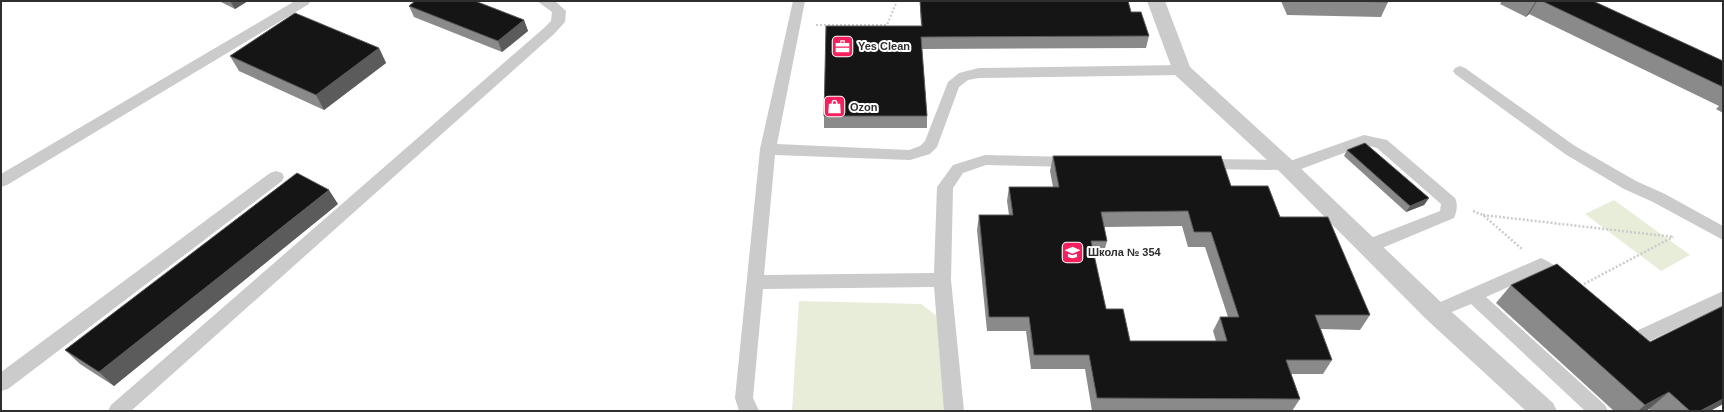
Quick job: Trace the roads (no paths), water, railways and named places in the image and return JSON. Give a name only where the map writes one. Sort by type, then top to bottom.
[{"type":"street","points":[[1156,1],[1181,70],[1286,166],[1435,312],[1544,411]]},
{"type":"lane","points":[[1,181],[304,1]]},
{"type":"lane","points":[[118,411],[549,31],[558,22],[559,11],[549,3],[543,1]]},
{"type":"lane","points":[[749,411],[744,398],[768,149],[799,1]]},
{"type":"lane","points":[[768,149],[910,155],[925,150],[932,143],[953,85],[964,76],[979,73],[1181,70]]},
{"type":"lane","points":[[1460,71],[1570,150],[1630,185],[1659,198],[1723,234]]},
{"type":"lane","points":[[1190,163],[1286,166],[1364,140],[1382,144],[1449,202],[1448,214],[1369,246]]},
{"type":"lane","points":[[954,411],[942,280],[945,187],[958,169],[985,160],[1088,162]]},
{"type":"lane","points":[[1,383],[276,177]]},
{"type":"lane","points":[[1435,312],[1541,265],[1571,291]]},
{"type":"lane","points":[[755,282],[942,280]]},
{"type":"lane","points":[[1473,295],[1598,411]]},
{"type":"lane","points":[[1613,327],[1631,342],[1723,298]]},
{"type":"place","name":"Yes Clean","points":[[843,46]]},
{"type":"place","name":"Ozon","points":[[835,107]]},
{"type":"place","name":"Школа № 354","points":[[1072,252]]}]
